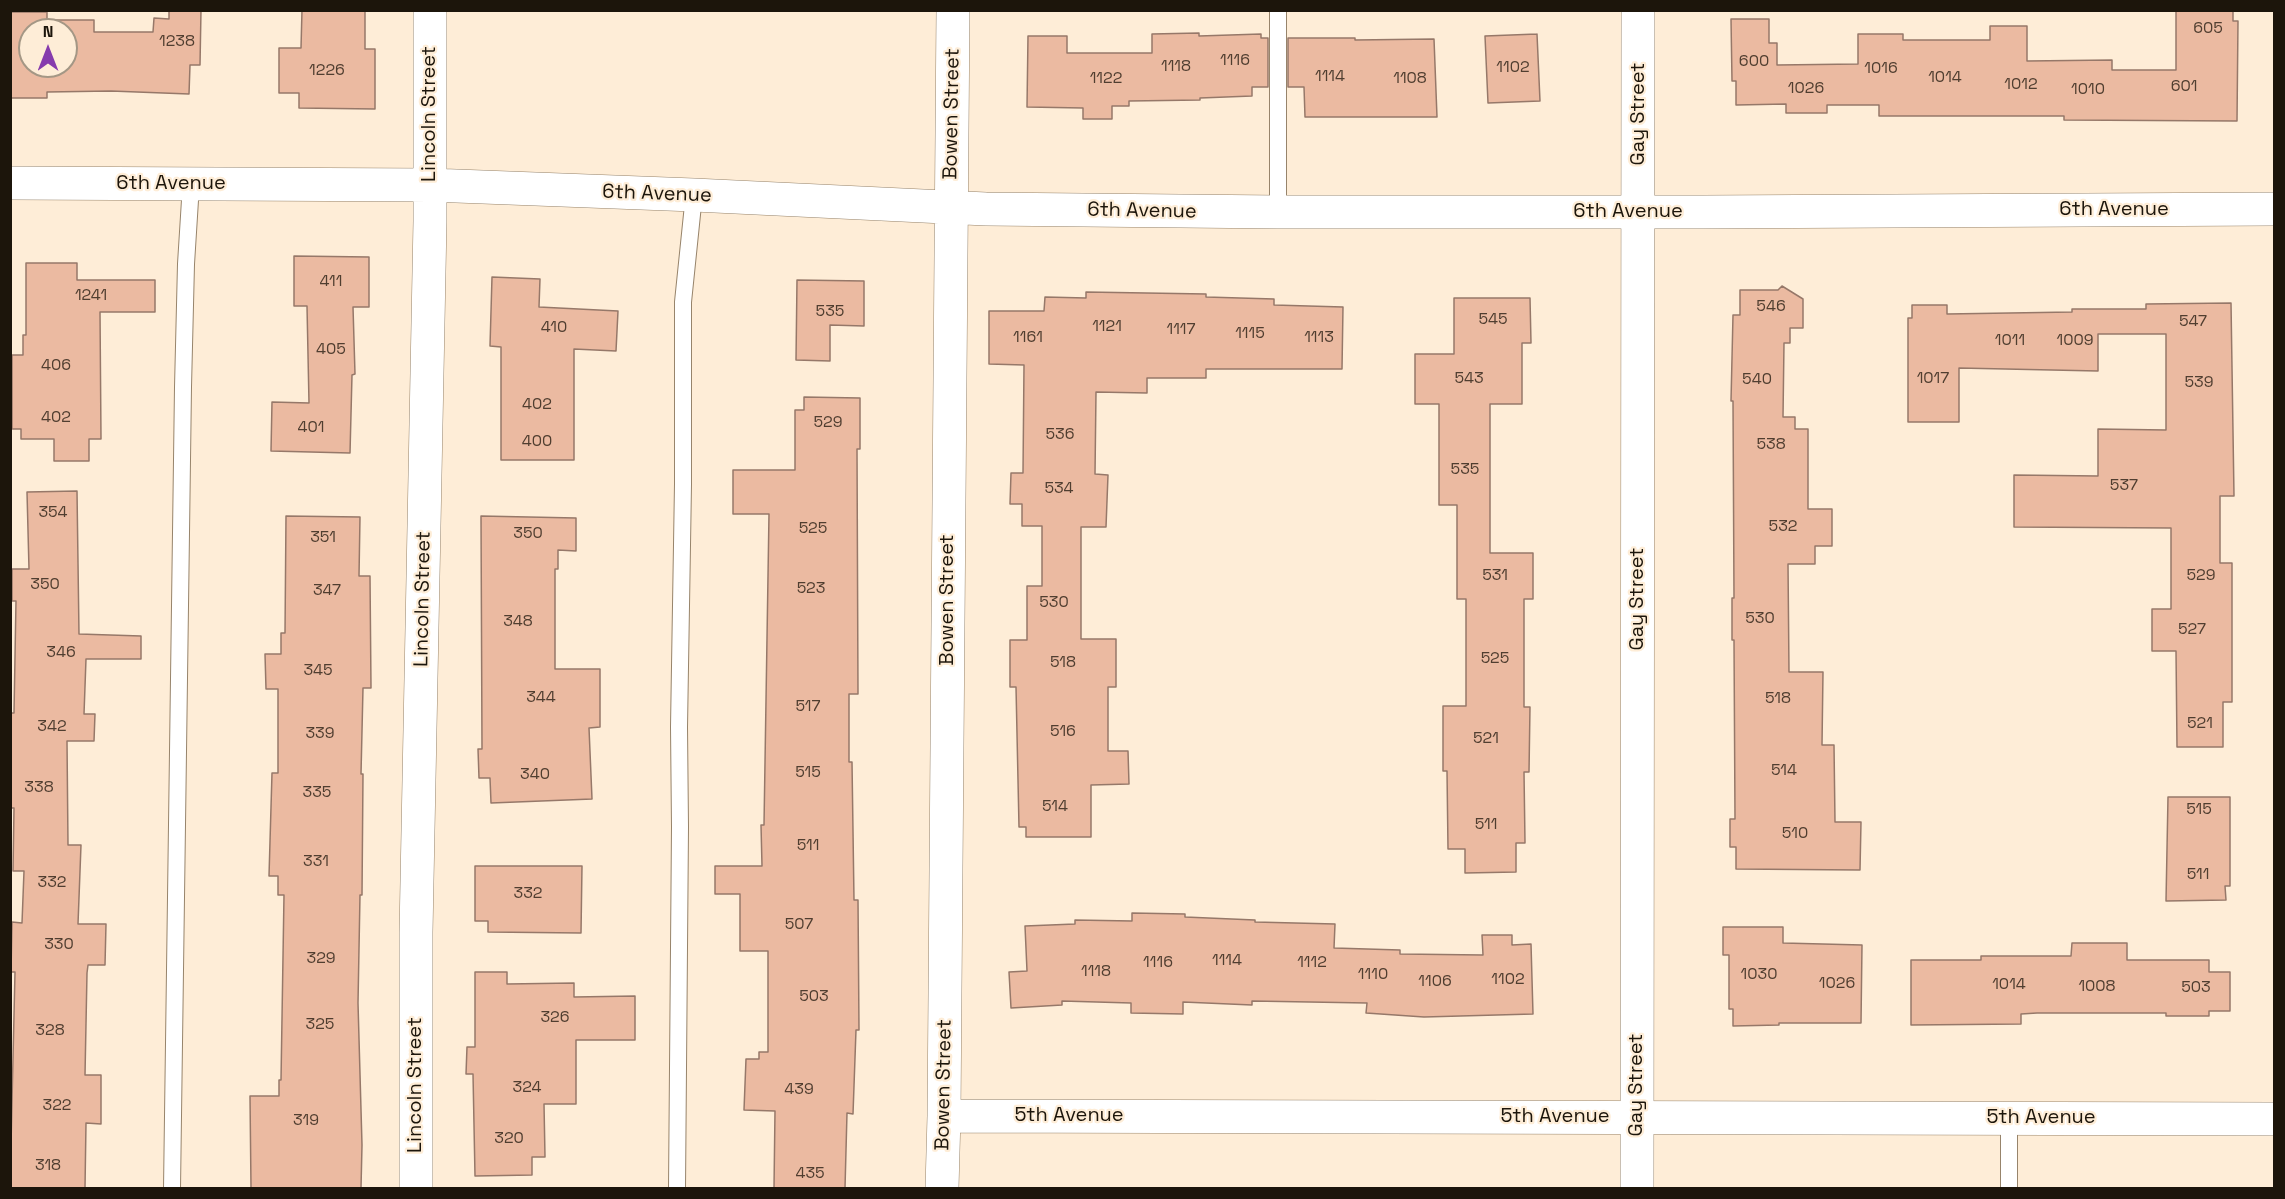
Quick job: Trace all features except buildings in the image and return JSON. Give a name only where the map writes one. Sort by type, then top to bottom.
[{"type":"street","name":"Lincoln Street","points":[[416,1188],[417,921],[430,185],[430,10]]},
{"type":"street","name":"Bowen Street","points":[[942,1188],[953,10]]},
{"type":"street","name":"Gay Street","points":[[1637,1188],[1638,10]]},
{"type":"street","name":"6th Avenue","points":[[10,183],[430,185],[694,195],[951,209],[1639,212],[2274,209]]},
{"type":"street","name":"5th Avenue","points":[[944,1116],[2274,1119]]},
{"type":"lane","points":[[1278,10],[1278,212]]},
{"type":"lane","points":[[172,1188],[183,387],[186,264],[191,184]]},
{"type":"lane","points":[[676,1188],[683,302],[694,195]]},
{"type":"lane","points":[[2009,1118],[2009,1188]]}]
